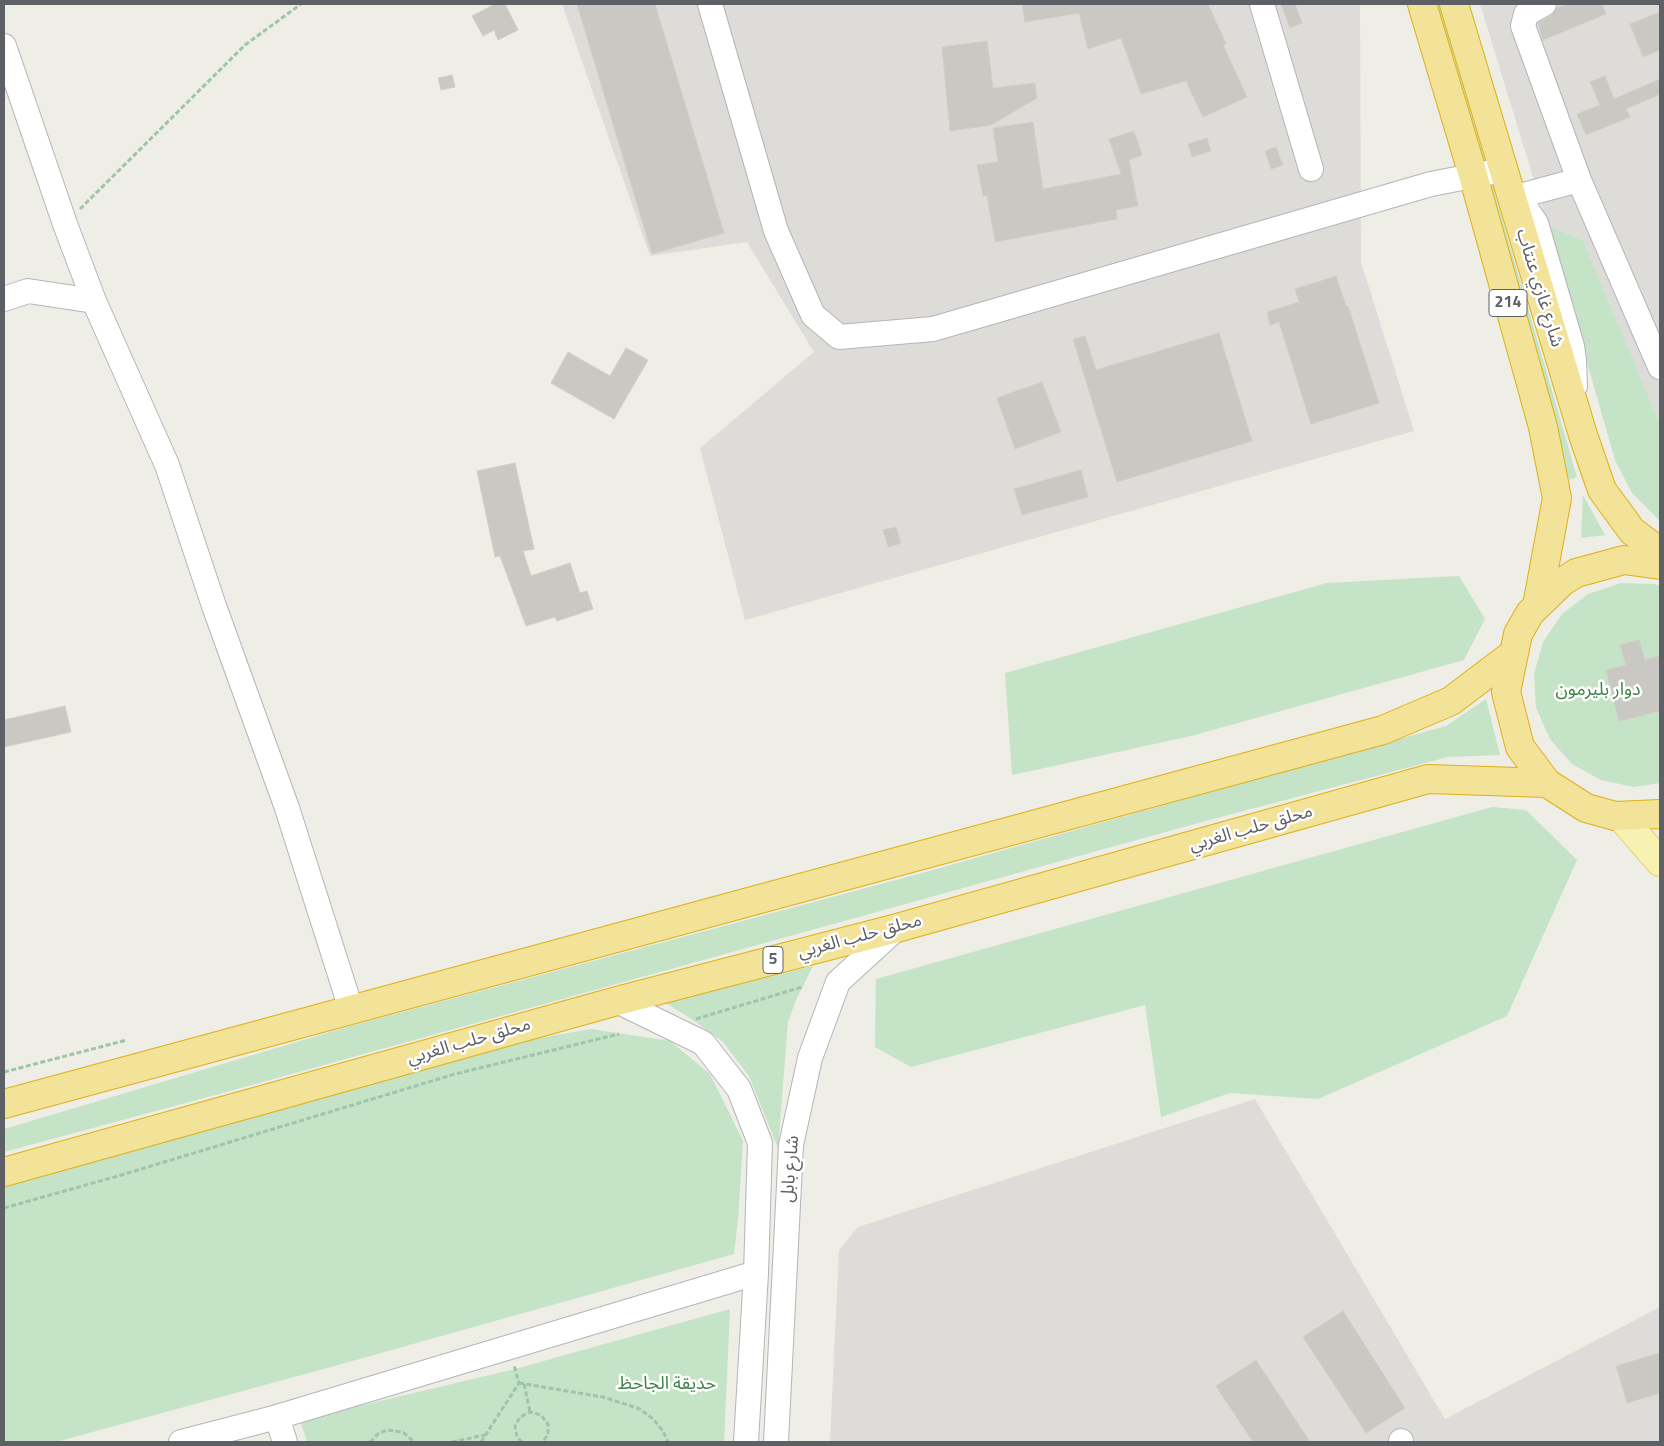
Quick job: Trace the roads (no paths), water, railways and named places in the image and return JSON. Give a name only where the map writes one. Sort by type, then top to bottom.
[{"type":"highway","name":"214","points":[[1422,4],[1471,166],[1543,427],[1557,498],[1537,606]]},
{"type":"highway","name":"شارع غازي عنتاب","points":[[1454,4],[1573,403],[1602,490],[1632,531],[1660,552]]},
{"type":"highway","points":[[1660,566],[1624,560],[1576,573],[1562,582],[1530,613],[1518,634],[1506,692],[1520,747],[1547,783],[1586,808],[1620,816],[1660,814]]},
{"type":"highway","points":[[4,1104],[1383,730],[1451,701],[1513,654]]},
{"type":"highway","name":"محلق حلب الغربي","points":[[4,1172],[616,1001],[897,928],[1428,779],[1547,783]]},
{"type":"main road","points":[[1620,816],[1660,862]]},
{"type":"street","points":[[710,4],[776,232],[813,315],[839,337],[933,329],[1431,184],[1471,166],[1503,170]]},
{"type":"street","points":[[1262,4],[1312,169]]},
{"type":"street","points":[[1410,4],[1452,140],[1471,166]]},
{"type":"street","points":[[1544,4],[1526,14],[1523,26],[1579,180],[1660,367]]},
{"type":"street","points":[[4,46],[65,224],[94,301],[167,465],[214,606],[287,808],[351,1010]]},
{"type":"street","points":[[1512,198],[1579,180]]},
{"type":"street","points":[[4,299],[28,291],[94,301]]},
{"type":"street","name":"شارع بابل","points":[[776,1442],[791,1145],[810,1058],[838,982],[897,928]]},
{"type":"street","points":[[616,1001],[703,1043],[739,1089],[760,1143],[756,1273],[746,1442]]},
{"type":"street","points":[[760,1161],[790,1163]]},
{"type":"street","points":[[181,1442],[278,1417],[756,1273]]},
{"type":"street","points":[[278,1417],[285,1442]]},
{"type":"park label","name":"دوار بليرمون","points":[[1598,691]]},
{"type":"park label","name":"حديقة الجاحظ","points":[[667,1385]]}]
